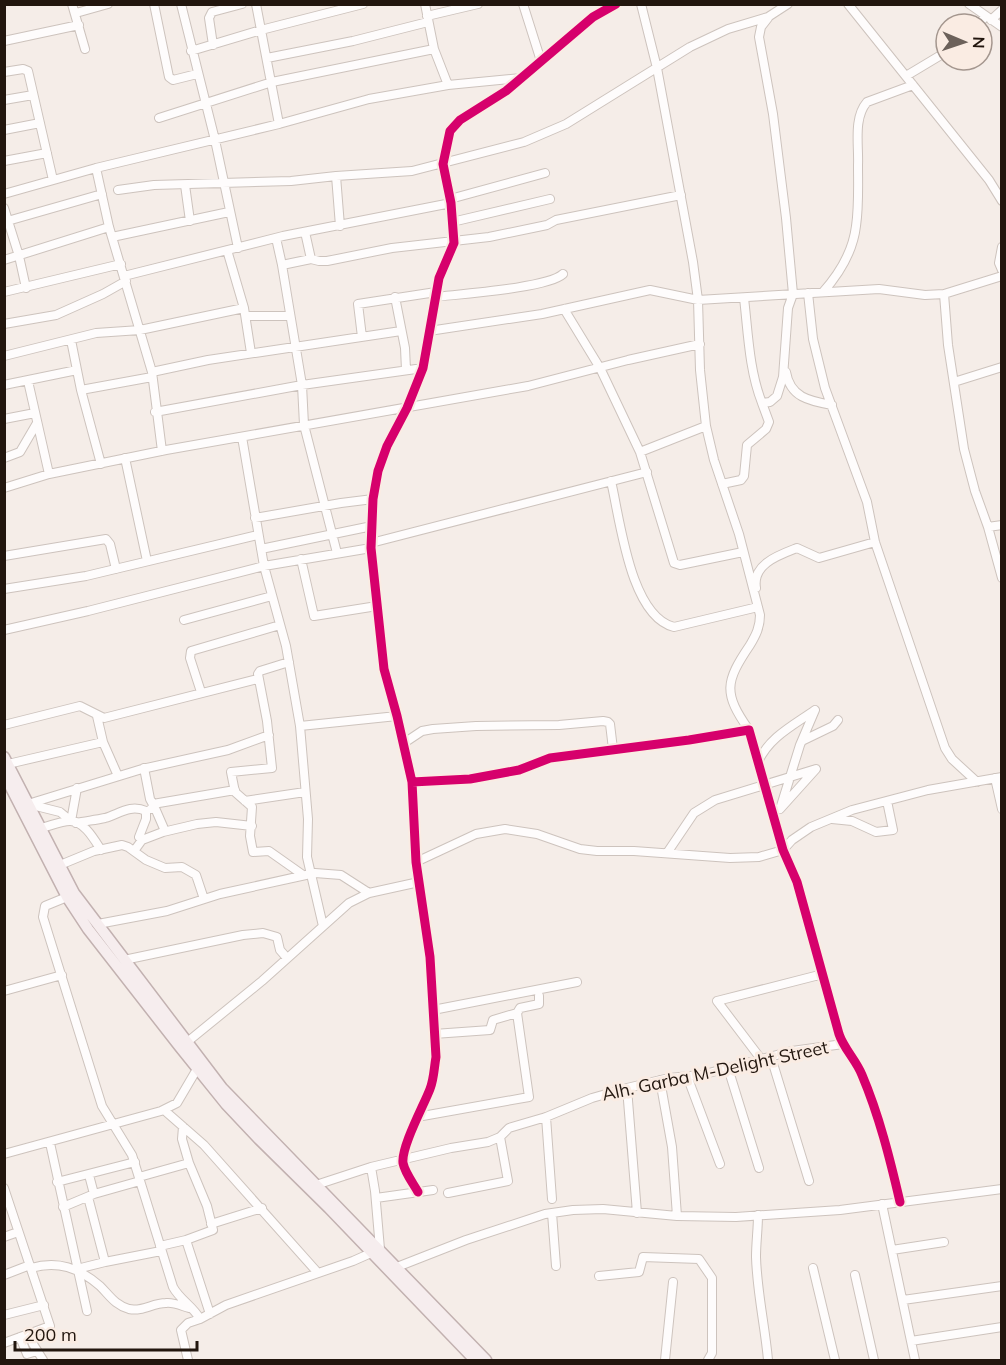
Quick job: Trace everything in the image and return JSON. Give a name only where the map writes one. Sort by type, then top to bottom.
[{"type":"main road","points":[[5,769],[28,804],[74,893],[186,1043],[222,1088],[316,1185],[375,1253],[475,1360]]},
{"type":"main road","points":[[5,769],[67,897],[88,929],[197,1069],[259,1139],[375,1253],[397,1267],[486,1360]]},
{"type":"street","points":[[85,50],[74,9],[108,4]]},
{"type":"street","points":[[154,4],[169,77],[173,80],[197,74]]},
{"type":"street","points":[[181,4],[215,140],[238,248]]},
{"type":"street","points":[[213,45],[208,18],[212,12],[242,4]]},
{"type":"street","points":[[256,4],[279,124]]},
{"type":"street","points":[[191,51],[261,30],[363,4]]},
{"type":"street","points":[[425,4],[434,49],[448,85]]},
{"type":"street","points":[[267,58],[353,41],[477,4]]},
{"type":"street","points":[[523,4],[541,61]]},
{"type":"street","points":[[418,1192],[403,1161],[417,1117],[430,1090],[434,1073],[436,1057],[430,957],[416,862],[412,782],[384,669],[371,546],[373,499],[378,471],[387,446],[407,408],[423,368],[439,278],[454,243],[451,201],[443,164],[450,131],[460,120],[506,91],[592,16],[616,4]]},
{"type":"street","points":[[641,4],[657,68],[698,300],[700,370],[706,426],[758,607]]},
{"type":"street","points":[[118,190],[154,185],[291,182],[336,176],[397,173],[443,164],[524,142],[566,124],[690,47],[728,29],[768,17],[788,4]]},
{"type":"street","points":[[848,4],[989,180],[1002,201]]},
{"type":"street","points":[[768,17],[760,27],[759,37],[773,114],[793,294],[788,308],[784,367],[788,385],[800,395],[815,402],[832,405]]},
{"type":"street","points":[[4,41],[78,25]]},
{"type":"street","points":[[159,118],[272,82],[434,49]]},
{"type":"street","points":[[906,76],[934,58]]},
{"type":"street","points":[[4,72],[23,69],[28,71],[53,180]]},
{"type":"street","points":[[4,194],[96,168],[279,124],[369,99],[448,85],[522,78]]},
{"type":"street","points":[[824,292],[842,268],[854,240],[858,162],[856,143],[864,106],[867,102],[913,85]]},
{"type":"street","points":[[4,100],[33,95]]},
{"type":"street","points":[[4,130],[40,123]]},
{"type":"street","points":[[4,160],[47,153]]},
{"type":"street","points":[[96,168],[109,227],[152,375],[155,412],[162,451]]},
{"type":"street","points":[[4,324],[56,315],[103,294],[125,279],[227,250],[451,201],[545,173]]},
{"type":"street","points":[[336,176],[340,226]]},
{"type":"street","points":[[185,185],[190,221]]},
{"type":"street","points":[[6,221],[102,194]]},
{"type":"street","points":[[282,265],[311,259],[327,261],[392,248],[454,243],[681,195]]},
{"type":"street","points":[[453,222],[550,199]]},
{"type":"street","points":[[4,208],[26,288]]},
{"type":"street","points":[[112,237],[229,212]]},
{"type":"street","points":[[4,260],[109,227]]},
{"type":"street","points":[[305,232],[311,259]]},
{"type":"street","points":[[276,238],[302,385],[304,425],[337,554]]},
{"type":"street","points":[[1002,247],[999,263],[1002,270]]},
{"type":"street","points":[[227,250],[245,312],[251,353]]},
{"type":"street","points":[[4,292],[120,264]]},
{"type":"street","points":[[362,337],[358,304],[395,297],[532,285],[559,278],[563,274]]},
{"type":"street","points":[[429,331],[542,314],[650,290],[698,300],[879,289],[925,295],[944,294],[1002,276]]},
{"type":"street","points":[[808,293],[813,339],[820,371],[867,502],[875,542],[945,748],[952,759],[976,782]]},
{"type":"street","points":[[944,294],[948,345],[966,457],[1002,578]]},
{"type":"street","points":[[395,297],[405,348],[406,370]]},
{"type":"street","points":[[722,484],[741,480],[744,476],[747,445],[766,429],[769,422],[750,352],[744,298]]},
{"type":"street","points":[[564,309],[600,368],[640,452],[674,563],[680,565],[743,552]]},
{"type":"street","points":[[4,356],[104,332],[140,330],[245,312],[291,316]]},
{"type":"street","points":[[81,390],[208,360],[401,331]]},
{"type":"street","points":[[71,340],[81,390],[101,464]]},
{"type":"street","points":[[5,487],[49,474],[162,451],[528,386],[700,344]]},
{"type":"street","points":[[762,403],[770,402],[777,396],[784,367]]},
{"type":"street","points":[[954,382],[1002,367]]},
{"type":"street","points":[[155,412],[302,385],[423,368]]},
{"type":"street","points":[[4,384],[77,370]]},
{"type":"street","points":[[28,381],[49,474]]},
{"type":"street","points":[[4,419],[35,413]]},
{"type":"street","points":[[5,456],[20,452],[37,423]]},
{"type":"street","points":[[640,452],[706,426]]},
{"type":"street","points":[[242,436],[264,566],[289,662],[300,726],[308,819],[307,874],[323,926]]},
{"type":"street","points":[[126,458],[147,561]]},
{"type":"street","points":[[4,630],[264,566],[371,546],[647,472]]},
{"type":"street","points":[[611,481],[628,558],[639,589],[655,616],[665,625],[674,627],[758,607]]},
{"type":"street","points":[[255,518],[373,499]]},
{"type":"street","points":[[988,527],[1002,525]]},
{"type":"street","points":[[261,549],[372,526]]},
{"type":"street","points":[[4,589],[86,576],[258,535]]},
{"type":"street","points":[[4,556],[106,540],[110,544],[116,569]]},
{"type":"street","points":[[875,542],[819,558],[797,548],[771,558],[759,572],[755,583],[760,624],[756,635],[740,659],[729,687],[730,697],[736,711],[749,732],[783,850],[797,882],[843,1044],[862,1074],[886,1147],[900,1202]]},
{"type":"street","points":[[301,560],[314,616],[377,606]]},
{"type":"street","points":[[184,620],[272,596]]},
{"type":"street","points":[[201,692],[190,658],[191,651],[280,625]]},
{"type":"street","points":[[289,662],[260,671],[257,679],[263,700],[273,768],[231,772],[235,790],[252,807],[250,836],[253,852],[269,851],[307,874]]},
{"type":"street","points":[[4,725],[80,706],[104,718],[257,679]]},
{"type":"street","points":[[758,762],[763,749],[770,741],[815,710],[800,745],[775,823]]},
{"type":"street","points":[[97,716],[103,742],[118,776]]},
{"type":"street","points":[[300,726],[397,716]]},
{"type":"street","points":[[804,740],[832,726],[838,720]]},
{"type":"street","points":[[404,743],[422,731],[433,729],[559,725],[603,721],[610,724],[613,749]]},
{"type":"street","points":[[412,782],[470,778],[519,770],[550,758],[749,732],[770,741]]},
{"type":"street","points":[[28,804],[144,768],[228,750],[269,735]]},
{"type":"street","points":[[5,769],[103,742]]},
{"type":"street","points":[[144,768],[150,799],[165,831]]},
{"type":"street","points":[[667,853],[694,813],[715,800],[816,769],[780,809]]},
{"type":"street","points":[[416,862],[476,834],[505,830],[537,834],[580,849],[751,858],[783,850],[792,840],[811,827],[852,810],[928,790],[998,778],[1002,809]]},
{"type":"street","points":[[73,822],[77,788]]},
{"type":"street","points":[[146,811],[154,806],[235,790]]},
{"type":"street","points":[[245,801],[305,792]]},
{"type":"street","points":[[829,818],[852,822],[876,831],[893,830],[886,801]]},
{"type":"street","points":[[28,804],[60,812],[92,835],[101,850]]},
{"type":"street","points":[[41,828],[105,818],[125,810],[138,808],[146,811]]},
{"type":"street","points":[[142,840],[139,837],[146,819],[146,811]]},
{"type":"street","points":[[134,851],[142,840],[165,831],[216,822],[252,826]]},
{"type":"street","points":[[60,865],[122,845],[146,860],[165,868],[182,867],[196,875],[204,899]]},
{"type":"street","points":[[98,924],[167,911],[220,894],[307,874],[341,875],[369,893]]},
{"type":"street","points":[[186,1043],[349,903],[369,893],[419,882]]},
{"type":"street","points":[[67,897],[45,906],[43,917],[102,1106],[129,1147],[135,1162],[176,1293],[200,1319]]},
{"type":"street","points":[[124,960],[243,935],[263,933],[277,937],[280,950],[287,958]]},
{"type":"street","points":[[761,1059],[717,1001],[823,974]]},
{"type":"street","points":[[4,991],[62,975]]},
{"type":"street","points":[[433,1010],[577,982]]},
{"type":"street","points":[[417,1117],[529,1097],[517,1013],[520,1008],[540,1004],[539,996]]},
{"type":"street","points":[[434,1034],[490,1030],[493,1020],[517,1013]]},
{"type":"street","name":"Alh. Garba M-Delight Street","points":[[316,1185],[371,1167],[451,1148],[479,1144],[500,1137],[509,1128],[627,1088],[728,1068],[792,1051],[843,1044]]},
{"type":"street","points":[[771,1057],[809,1181]]},
{"type":"street","points":[[728,1068],[759,1168]]},
{"type":"street","points":[[4,1154],[164,1110],[177,1103],[197,1069]]},
{"type":"street","points":[[687,1076],[720,1164]]},
{"type":"street","points":[[660,1080],[672,1147],[677,1216]]},
{"type":"street","points":[[627,1088],[637,1213]]},
{"type":"street","points":[[164,1110],[204,1145],[318,1273]]},
{"type":"street","points":[[546,1117],[552,1199]]},
{"type":"street","points":[[77,1269],[161,1248],[213,1230],[207,1206],[182,1138],[183,1126]]},
{"type":"street","points":[[448,1193],[508,1181],[500,1137]]},
{"type":"street","points":[[50,1143],[87,1311]]},
{"type":"street","points":[[57,1182],[135,1162]]},
{"type":"street","points":[[63,1207],[189,1162]]},
{"type":"street","points":[[188,1360],[181,1330],[188,1323],[226,1305],[375,1253],[376,1198],[371,1167]]},
{"type":"street","points":[[89,1175],[91,1196],[105,1262]]},
{"type":"street","points":[[397,1267],[466,1240],[552,1213],[573,1210],[603,1209],[677,1216],[736,1217],[840,1210],[1002,1189]]},
{"type":"street","points":[[376,1198],[433,1190]]},
{"type":"street","points":[[4,1343],[50,1326],[5,1194]]},
{"type":"street","points":[[882,1204],[915,1360]]},
{"type":"street","points":[[212,1224],[262,1209]]},
{"type":"street","points":[[552,1213],[556,1266]]},
{"type":"street","points":[[758,1215],[756,1255],[759,1298],[763,1312],[768,1360]]},
{"type":"street","points":[[4,1237],[18,1232]]},
{"type":"street","points":[[186,1240],[210,1314]]},
{"type":"street","points":[[892,1250],[944,1242]]},
{"type":"street","points":[[599,1276],[639,1272],[643,1257],[699,1259],[712,1278],[712,1353],[708,1360]]},
{"type":"street","points":[[4,1275],[30,1266],[57,1264],[77,1269],[100,1287],[115,1303],[131,1309],[147,1309],[167,1302],[192,1308]]},
{"type":"street","points":[[813,1268],[835,1360]]},
{"type":"street","points":[[855,1275],[874,1360]]},
{"type":"street","points":[[665,1360],[673,1282]]},
{"type":"street","points":[[903,1300],[1002,1286]]},
{"type":"street","points":[[4,1315],[44,1305]]},
{"type":"street","points":[[911,1341],[1002,1327]]},
{"type":"street","points":[[29,1333],[43,1360]]},
{"type":"street","points":[[4,1349],[18,1337]]},
{"type":"street","points":[[18,1337],[27,1354],[37,1351]]},
{"type":"cycle path","points":[[418,1192],[405,1170],[403,1156],[431,1085],[436,1057],[430,957],[416,862],[412,782],[384,669],[371,548],[373,499],[378,471],[387,446],[407,408],[423,368],[439,278],[454,243],[451,203],[443,164],[450,131],[460,120],[506,91],[593,17],[616,4]]},
{"type":"cycle path","points":[[412,782],[470,779],[519,770],[550,758],[749,730],[783,850],[797,882],[839,1034],[859,1070],[874,1106],[900,1202]]}]
